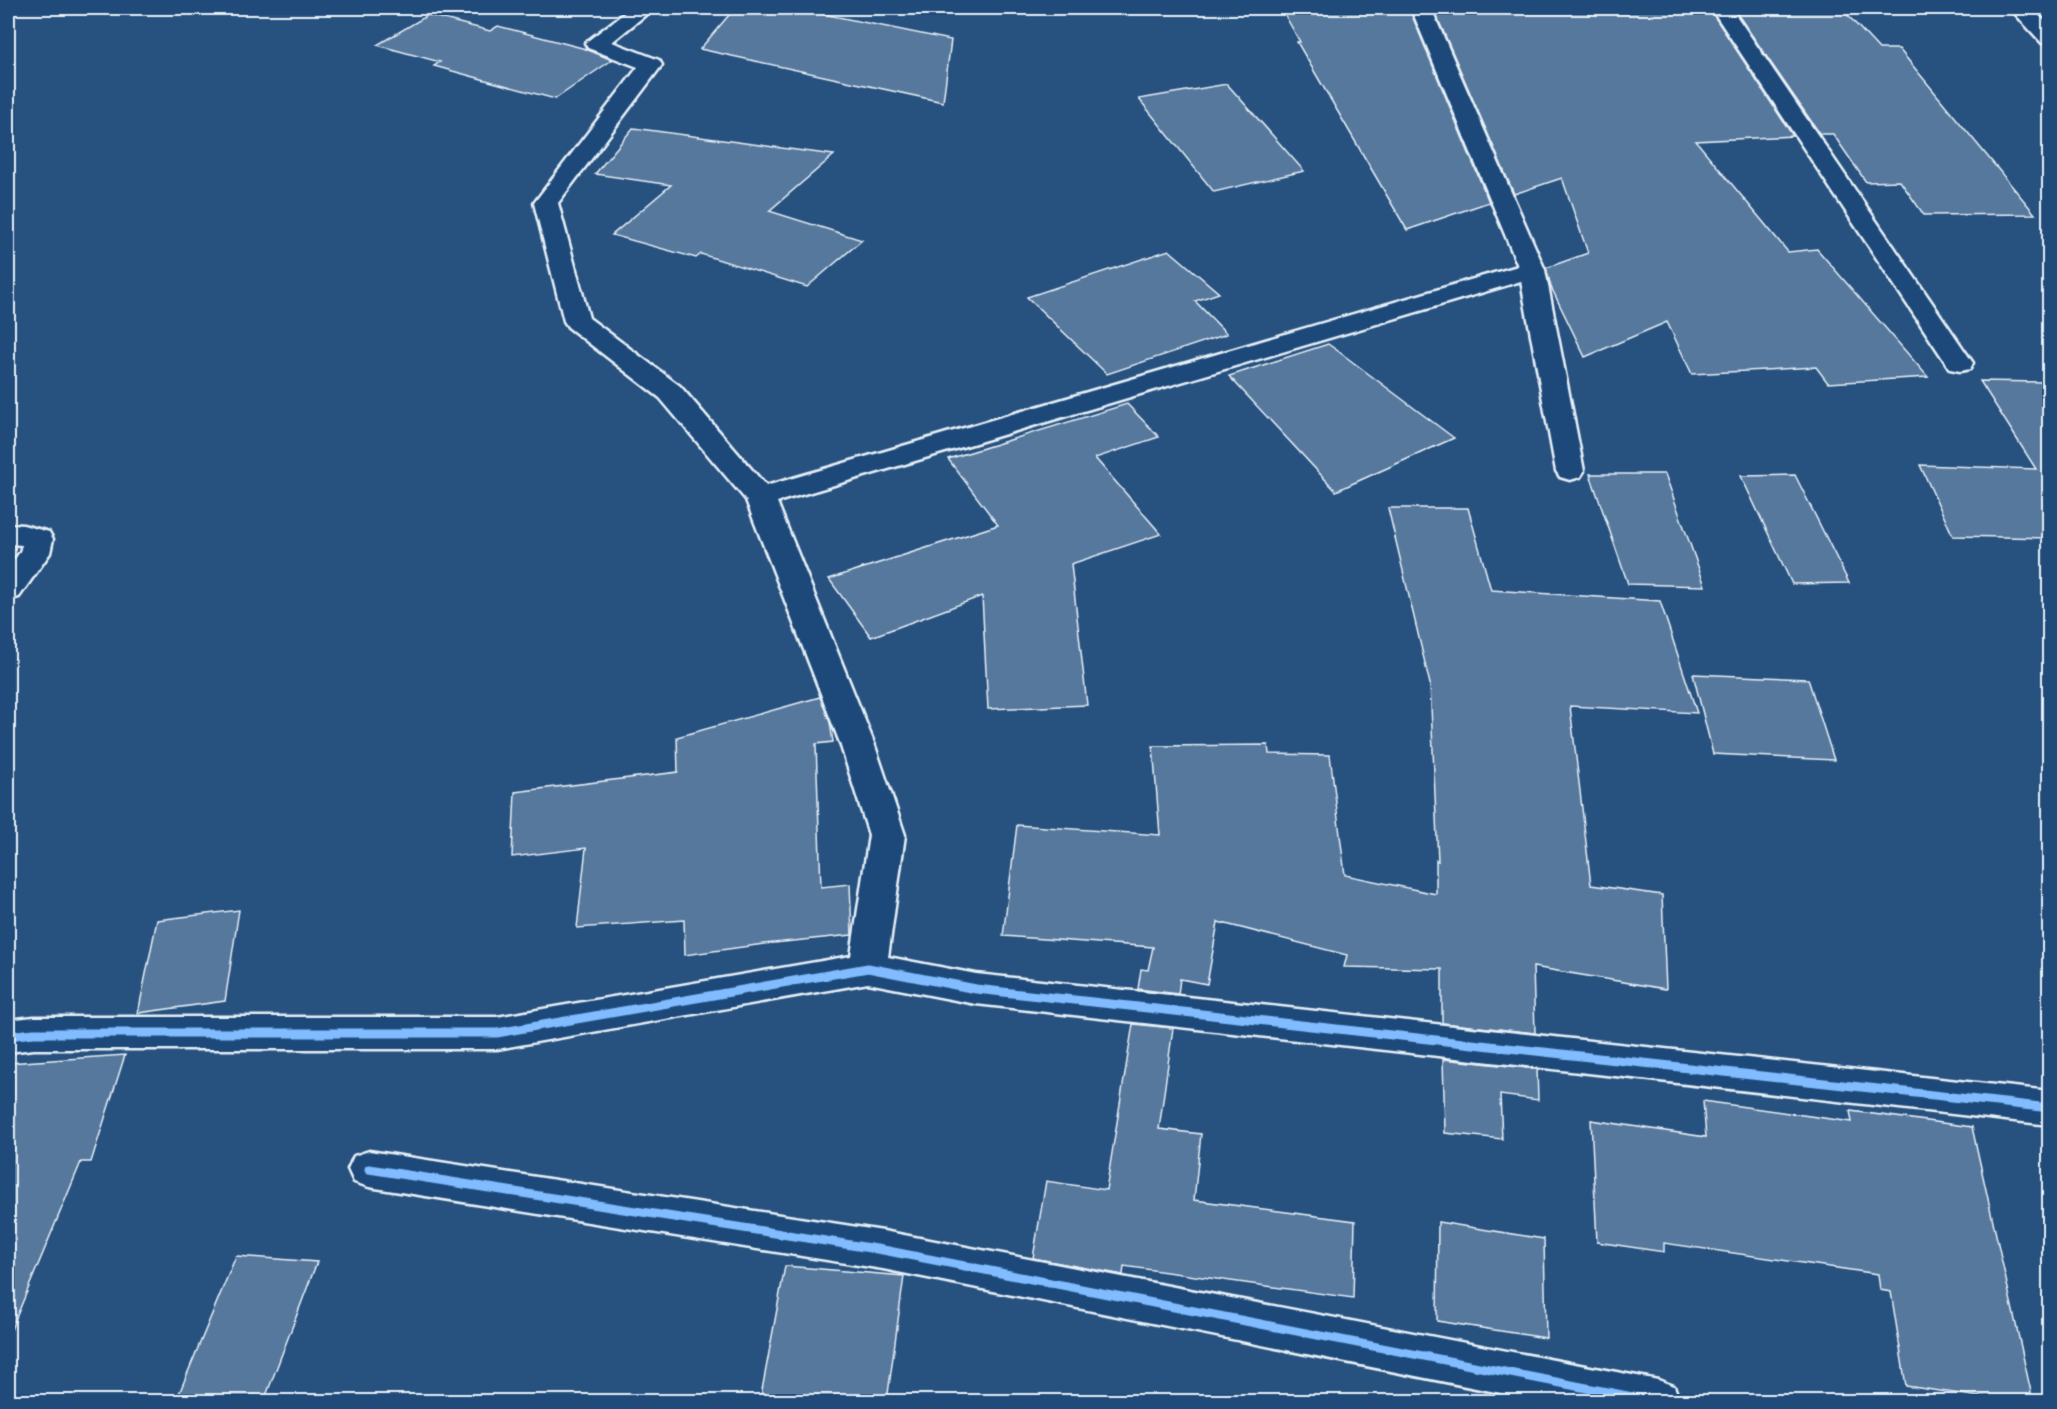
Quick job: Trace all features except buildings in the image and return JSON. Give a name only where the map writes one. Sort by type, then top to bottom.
[{"type":"street","points":[[644,8],[596,43],[651,65],[546,203],[577,321],[670,392],[759,497],[857,743],[887,835],[868,968]]},
{"type":"street","points":[[1421,8],[1532,270],[1570,471]]},
{"type":"street","points":[[1721,8],[1960,363]]},
{"type":"street","points":[[2020,8],[2049,38]]},
{"type":"street","points":[[759,497],[1532,270]]},
{"type":"street","points":[[8,534],[38,539],[34,554],[8,590]]},
{"type":"street","points":[[8,1036],[34,1033],[497,1033],[868,968],[976,989],[2049,1108]]},
{"type":"street","points":[[369,1169],[883,1250],[1658,1401]]},
{"type":"cycle path","points":[[8,1036],[34,1033],[497,1033],[868,968],[976,989],[2050,1108]]},
{"type":"cycle path","points":[[369,1169],[883,1250],[1658,1402]]}]
